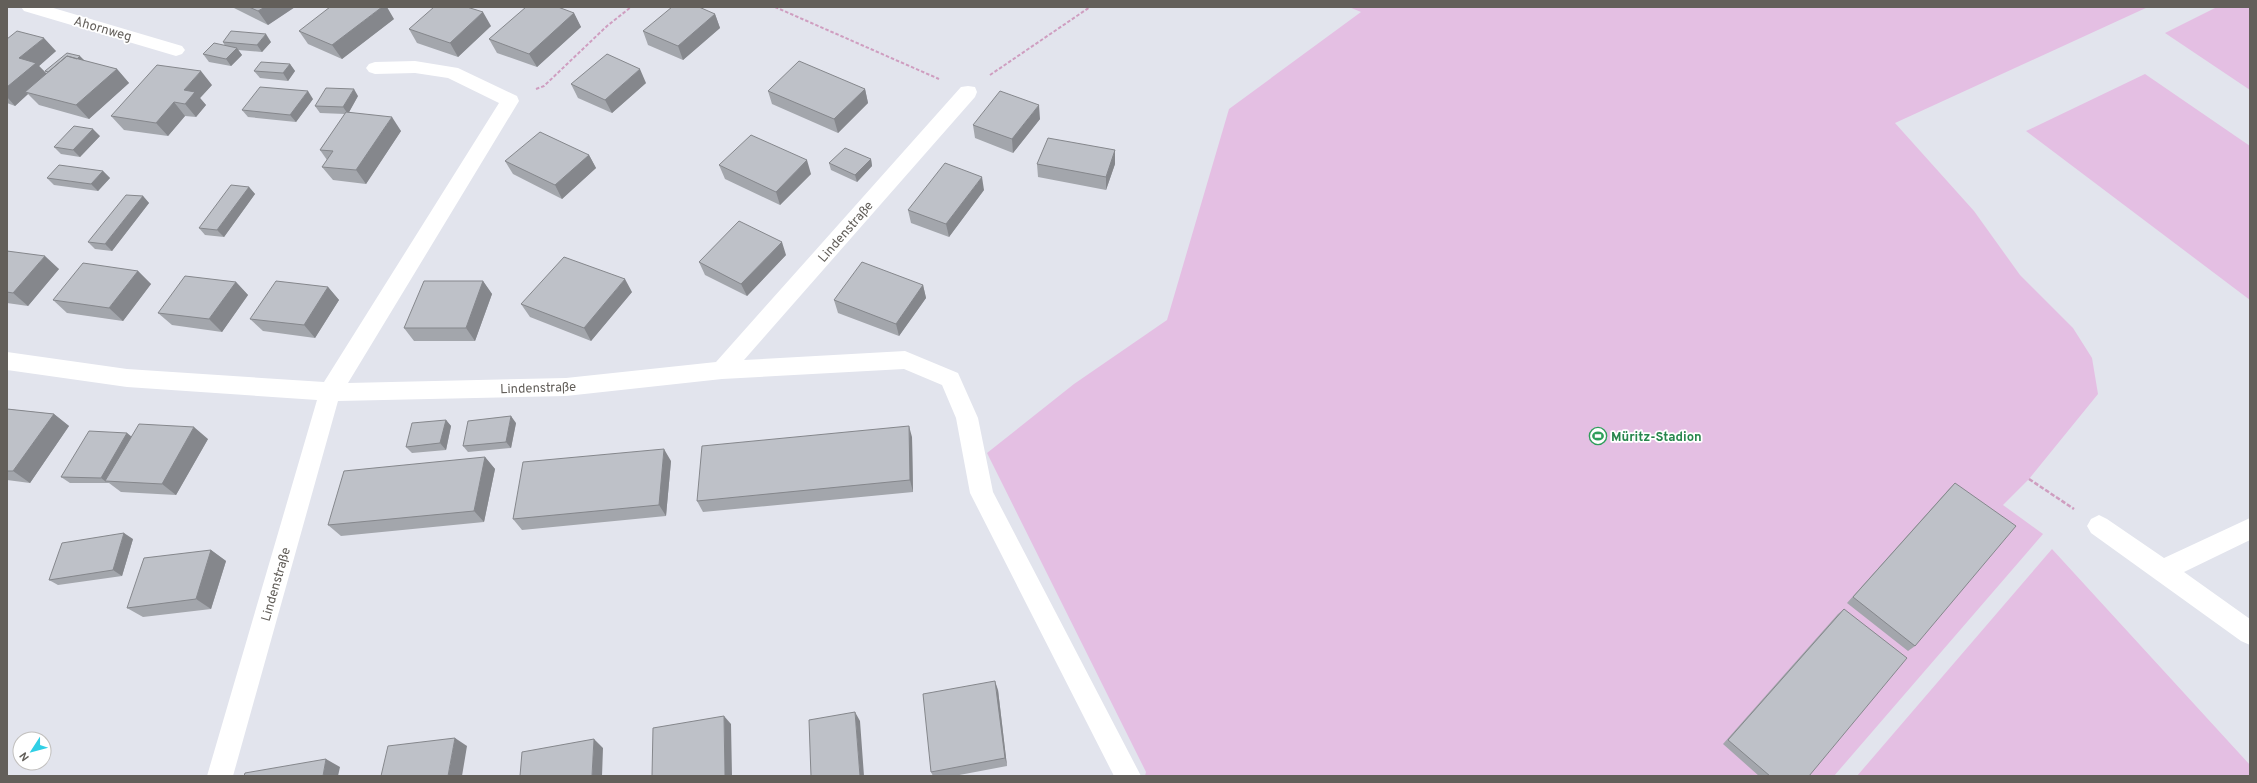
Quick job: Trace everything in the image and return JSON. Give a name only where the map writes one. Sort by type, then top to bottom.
[{"type":"street","name":"Ahornweg","points":[[30,7],[176,50]]},
{"type":"street","points":[[374,68],[415,67],[452,72],[510,101]]},
{"type":"street","name":"Lindenstraße","points":[[722,370],[968,92]]},
{"type":"street","name":"Lindenstraße","points":[[220,776],[330,392],[510,101]]},
{"type":"street","name":"Lindenstraße","points":[[7,361],[128,378],[330,392],[566,387],[722,370],[904,360],[950,379],[967,418],[982,493],[1128,776]]},
{"type":"street","points":[[2099,526],[2250,633]]},
{"type":"street","points":[[2161,571],[2250,529]]},
{"type":"path","points":[[510,101],[544,86],[607,26],[631,7]]},
{"type":"path","points":[[775,7],[968,92],[1002,65],[1090,7]]},
{"type":"path","points":[[2029,479],[2099,526]]},
{"type":"shaded area","name":"Müritz-Stadion","points":[[1349,7],[2148,7],[1895,123],[1974,211],[2020,275],[2073,328],[2092,358],[2098,394],[2029,479],[2003,505],[2043,534],[1834,776],[1145,776],[1146,772],[987,453],[1074,384],[1167,320],[1229,109],[1361,12]]},
{"type":"shaded area","points":[[2217,7],[2250,7],[2250,90],[2165,33]]},
{"type":"shaded area","points":[[2145,74],[2250,146],[2250,300],[2026,131]]},
{"type":"shaded area","points":[[2052,549],[2250,765],[2250,776],[1857,776]]},
{"type":"building","points":[[249,7],[265,7],[258,11]]},
{"type":"building","points":[[330,7],[382,7],[332,45],[299,31]]},
{"type":"building","points":[[434,7],[467,7],[483,12],[450,43],[409,29]]},
{"type":"building","points":[[526,7],[558,7],[574,13],[529,54],[489,39]]},
{"type":"building","points":[[672,7],[699,7],[715,14],[678,46],[643,31]]},
{"type":"building","points":[[17,31],[44,38],[19,58],[36,63],[7,87],[7,39]]},
{"type":"building","points":[[231,31],[266,34],[257,45],[223,42]]},
{"type":"building","points":[[214,43],[237,48],[226,59],[203,54]]},
{"type":"building","points":[[67,53],[80,56],[77,59],[67,56],[48,72],[45,71]]},
{"type":"building","points":[[607,54],[640,69],[605,100],[571,84]]},
{"type":"building","points":[[67,56],[117,69],[76,105],[25,92]]},
{"type":"building","points":[[799,61],[865,89],[834,119],[768,91]]},
{"type":"building","points":[[261,62],[290,64],[283,73],[254,71]]},
{"type":"building","points":[[157,65],[201,71],[184,90],[195,92],[185,104],[174,102],[156,123],[111,116]]},
{"type":"building","points":[[260,87],[308,91],[290,115],[242,110]]},
{"type":"building","points":[[326,88],[354,89],[343,107],[315,106]]},
{"type":"building","points":[[1000,91],[1039,105],[1012,139],[973,125]]},
{"type":"building","points":[[346,112],[392,117],[356,170],[322,167],[333,151],[320,150]]},
{"type":"building","points":[[74,126],[93,129],[73,150],[54,147]]},
{"type":"building","points":[[540,132],[589,155],[555,185],[505,161]]},
{"type":"building","points":[[751,135],[807,160],[776,192],[719,165]]},
{"type":"building","points":[[1048,138],[1115,150],[1106,177],[1037,164]]},
{"type":"building","points":[[845,148],[871,159],[855,175],[829,163]]},
{"type":"building","points":[[945,163],[982,177],[946,224],[908,210]]},
{"type":"building","points":[[59,165],[103,171],[91,184],[47,178]]},
{"type":"building","points":[[231,185],[249,187],[217,230],[199,228]]},
{"type":"building","points":[[126,195],[143,196],[105,244],[88,242]]},
{"type":"building","points":[[739,221],[782,242],[741,284],[699,262]]},
{"type":"building","points":[[7,251],[45,256],[13,293],[7,292]]},
{"type":"building","points":[[564,257],[625,279],[584,328],[521,304]]},
{"type":"building","points":[[862,262],[923,285],[896,324],[834,300]]},
{"type":"building","points":[[83,263],[138,271],[109,308],[53,300]]},
{"type":"building","points":[[185,276],[236,282],[209,319],[158,313]]},
{"type":"building","points":[[276,281],[328,287],[304,325],[250,319]]},
{"type":"building","points":[[424,281],[483,281],[466,328],[404,328]]},
{"type":"building","points":[[7,409],[54,414],[13,471],[7,471]]},
{"type":"building","points":[[511,416],[506,442],[463,446],[468,421]]},
{"type":"building","points":[[446,420],[440,443],[406,447],[412,423]]},
{"type":"building","points":[[139,424],[194,427],[162,484],[105,481]]},
{"type":"building","points":[[909,426],[910,480],[697,501],[702,446]]},
{"type":"building","points":[[89,431],[127,433],[101,478],[61,477]]},
{"type":"building","points":[[664,449],[659,505],[513,519],[523,462]]},
{"type":"building","points":[[485,457],[474,511],[328,525],[344,471]]},
{"type":"building","points":[[1955,483],[2016,526],[1915,646],[1853,597]]},
{"type":"building","points":[[124,533],[113,570],[49,580],[62,543]]},
{"type":"building","points":[[211,550],[196,599],[127,608],[144,558]]},
{"type":"building","points":[[1844,609],[1907,658],[1809,776],[1770,776],[1728,740]]},
{"type":"building","points":[[995,681],[1005,758],[931,772],[923,694]]},
{"type":"building","points":[[855,712],[860,776],[811,776],[809,720]]},
{"type":"building","points":[[724,716],[725,776],[652,776],[653,728]]},
{"type":"building","points":[[455,738],[448,776],[381,776],[388,746]]},
{"type":"building","points":[[594,739],[592,776],[520,776],[522,752]]},
{"type":"building","points":[[326,759],[323,776],[244,776],[245,773]]},
{"type":"place","name":"Müritz-Stadion","points":[[1598,436]]}]
